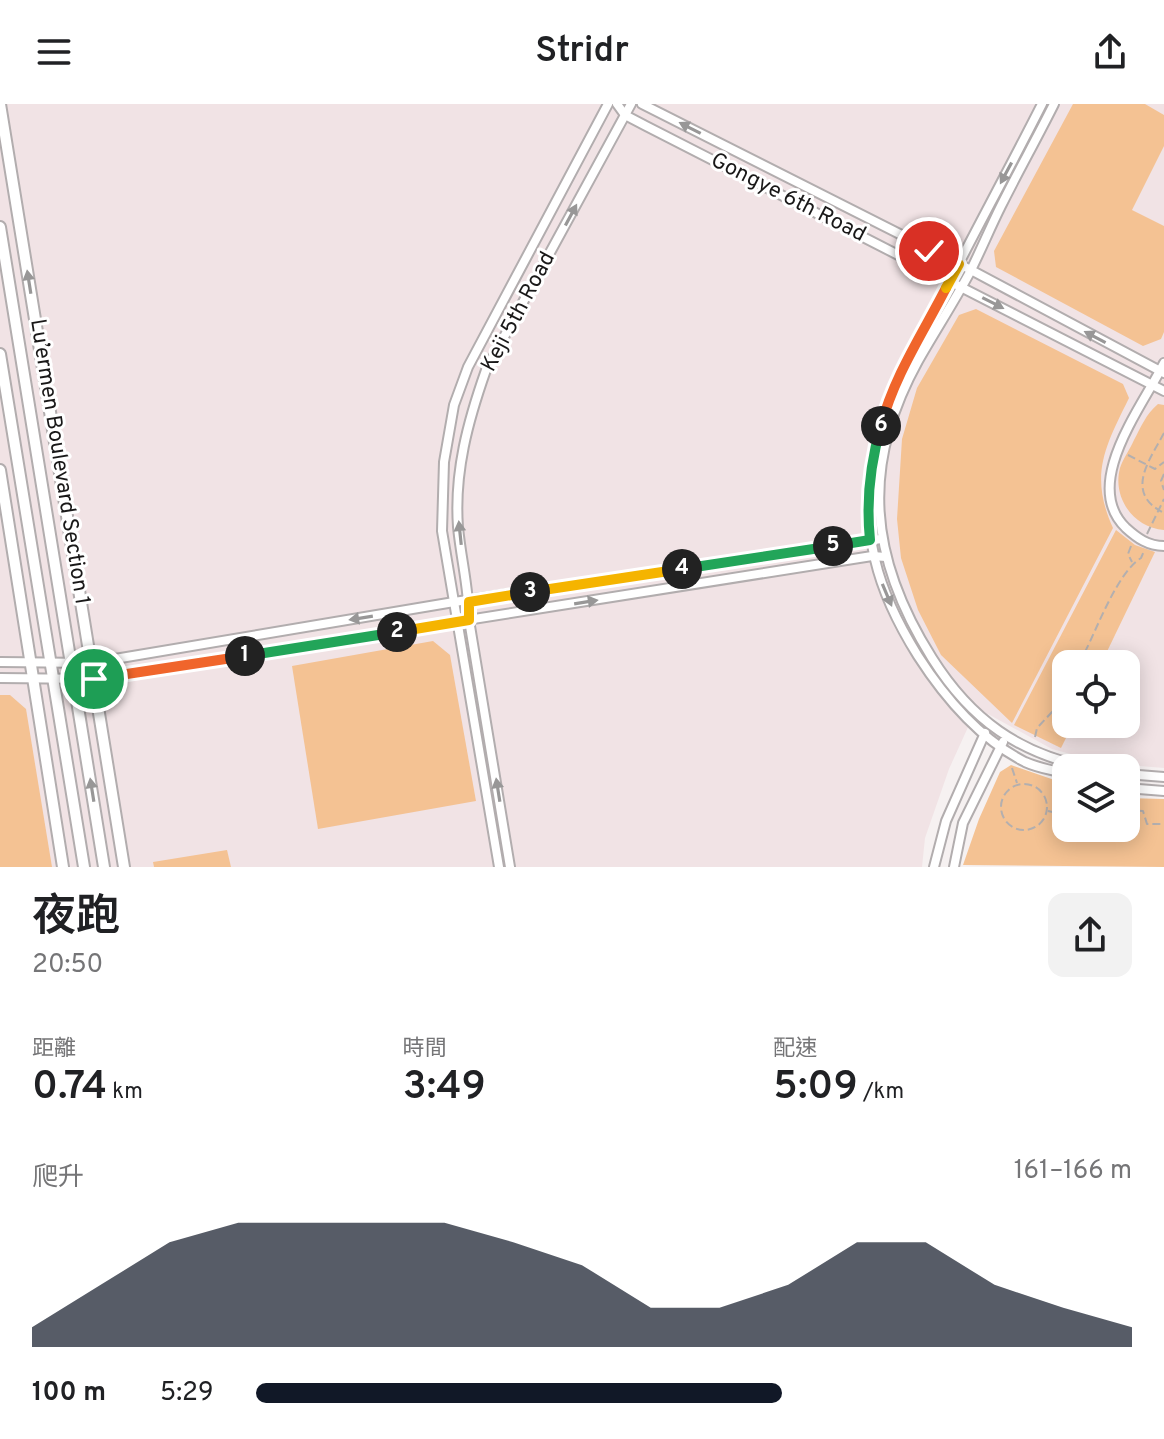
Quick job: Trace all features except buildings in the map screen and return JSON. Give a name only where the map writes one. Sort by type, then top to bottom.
[{"type":"street","name":"Lu’ermen Boulevard Section 1","points":[[0,104],[124,867]]},
{"type":"street","name":"Keji 5th Road","points":[[499,867],[442,531],[444,462],[454,405],[468,367],[608,104]]},
{"type":"street","points":[[617,104],[625,115]]},
{"type":"street","name":"Keji 5th Road","points":[[510,867],[469,620],[458,527],[459,464],[471,413],[486,370],[631,104]]},
{"type":"street","name":"Gongye 6th Road","points":[[642,104],[1163,369]]},
{"type":"street","points":[[1042,104],[907,359],[887,404],[869,481],[867,515],[872,556],[892,606],[937,687],[984,734],[1052,757]]},
{"type":"street","points":[[1052,770],[1027,763],[946,681],[902,602],[881,539],[878,515],[880,482],[897,407],[917,363],[971,270],[1054,104]]},
{"type":"street","name":"Gongye 6th Road","points":[[625,115],[1164,391]]},
{"type":"street","name":"Lu’ermen Boulevard Section 1","points":[[0,227],[104,867]]},
{"type":"street","name":"Lu’ermen Boulevard Section 1","points":[[0,354],[84,867]]},
{"type":"street","points":[[1163,369],[1118,450],[1109,476],[1110,496],[1118,520],[1144,546],[1164,546]]},
{"type":"street","points":[[0,470],[63,867]]},
{"type":"street","points":[[0,662],[91,663],[454,602],[881,539]]},
{"type":"street","points":[[0,678],[94,679],[872,556],[886,557]]},
{"type":"street","points":[[934,867],[946,821],[990,726]]},
{"type":"street","points":[[954,867],[963,823],[1003,742]]},
{"type":"street","points":[[1140,775],[1164,777]]},
{"type":"street","points":[[1140,789],[1164,791]]},
{"type":"path","points":[[1164,433],[1141,482],[1148,501],[1164,513]]},
{"type":"path","points":[[1118,450],[1155,469],[1164,462]]},
{"type":"path","points":[[1164,474],[1161,481],[1164,490]]},
{"type":"path","points":[[1086,650],[1133,562],[1141,558],[1164,499]]},
{"type":"path","points":[[1131,546],[1128,554],[1133,562]]},
{"type":"path","points":[[1035,737],[1037,728],[1052,712]]},
{"type":"path","points":[[1012,768],[1017,784]]},
{"type":"path","points":[[1025,783],[1039,789],[1044,795],[1047,810],[1034,828],[1019,829],[1002,816],[1001,801],[1005,793],[1017,784],[1025,783]]},
{"type":"path","points":[[1047,810],[1052,811]]},
{"type":"path","points":[[1140,811],[1143,811],[1147,824],[1164,824]]},
{"type":"shaded area","points":[[0,104],[1164,104],[1164,768],[1140,766],[1140,754],[1071,754],[1052,749],[988,714],[969,725],[949,769],[925,838],[922,867],[0,867]]},
{"type":"shaded area","points":[[1073,104],[1145,104],[1164,115],[1164,146],[1132,210],[1164,226],[1164,332],[1161,339],[1143,346],[996,267],[994,251]]},
{"type":"shaded area","points":[[976,309],[1123,384],[1129,398],[1107,447],[1101,476],[1102,492],[1113,528],[1012,723],[941,655],[918,610],[901,558],[897,519],[902,439],[917,388],[959,315]]},
{"type":"shaded area","points":[[1158,404],[1164,405],[1164,530],[1143,524],[1128,510],[1122,500],[1118,479],[1121,465],[1150,412]]},
{"type":"shaded area","points":[[1116,530],[1135,545],[1155,552],[1108,650],[1053,650]]},
{"type":"shaded area","points":[[433,641],[450,655],[476,801],[318,829],[292,666]]},
{"type":"shaded area","points":[[1052,652],[1052,738],[1066,738],[1061,748],[1014,725]]},
{"type":"shaded area","points":[[0,695],[10,695],[26,709],[52,867],[0,867]]},
{"type":"shaded area","points":[[1011,765],[1052,779],[1052,842],[1140,842],[1140,798],[1164,799],[1164,867],[963,865],[1000,772]]},
{"type":"shaded area","points":[[227,850],[231,867],[154,867],[153,862]]},
{"type":"route","points":[[94,679],[469,620],[469,602],[870,540],[867,515],[869,481],[887,404],[907,359],[959,264],[929,251]]}]
